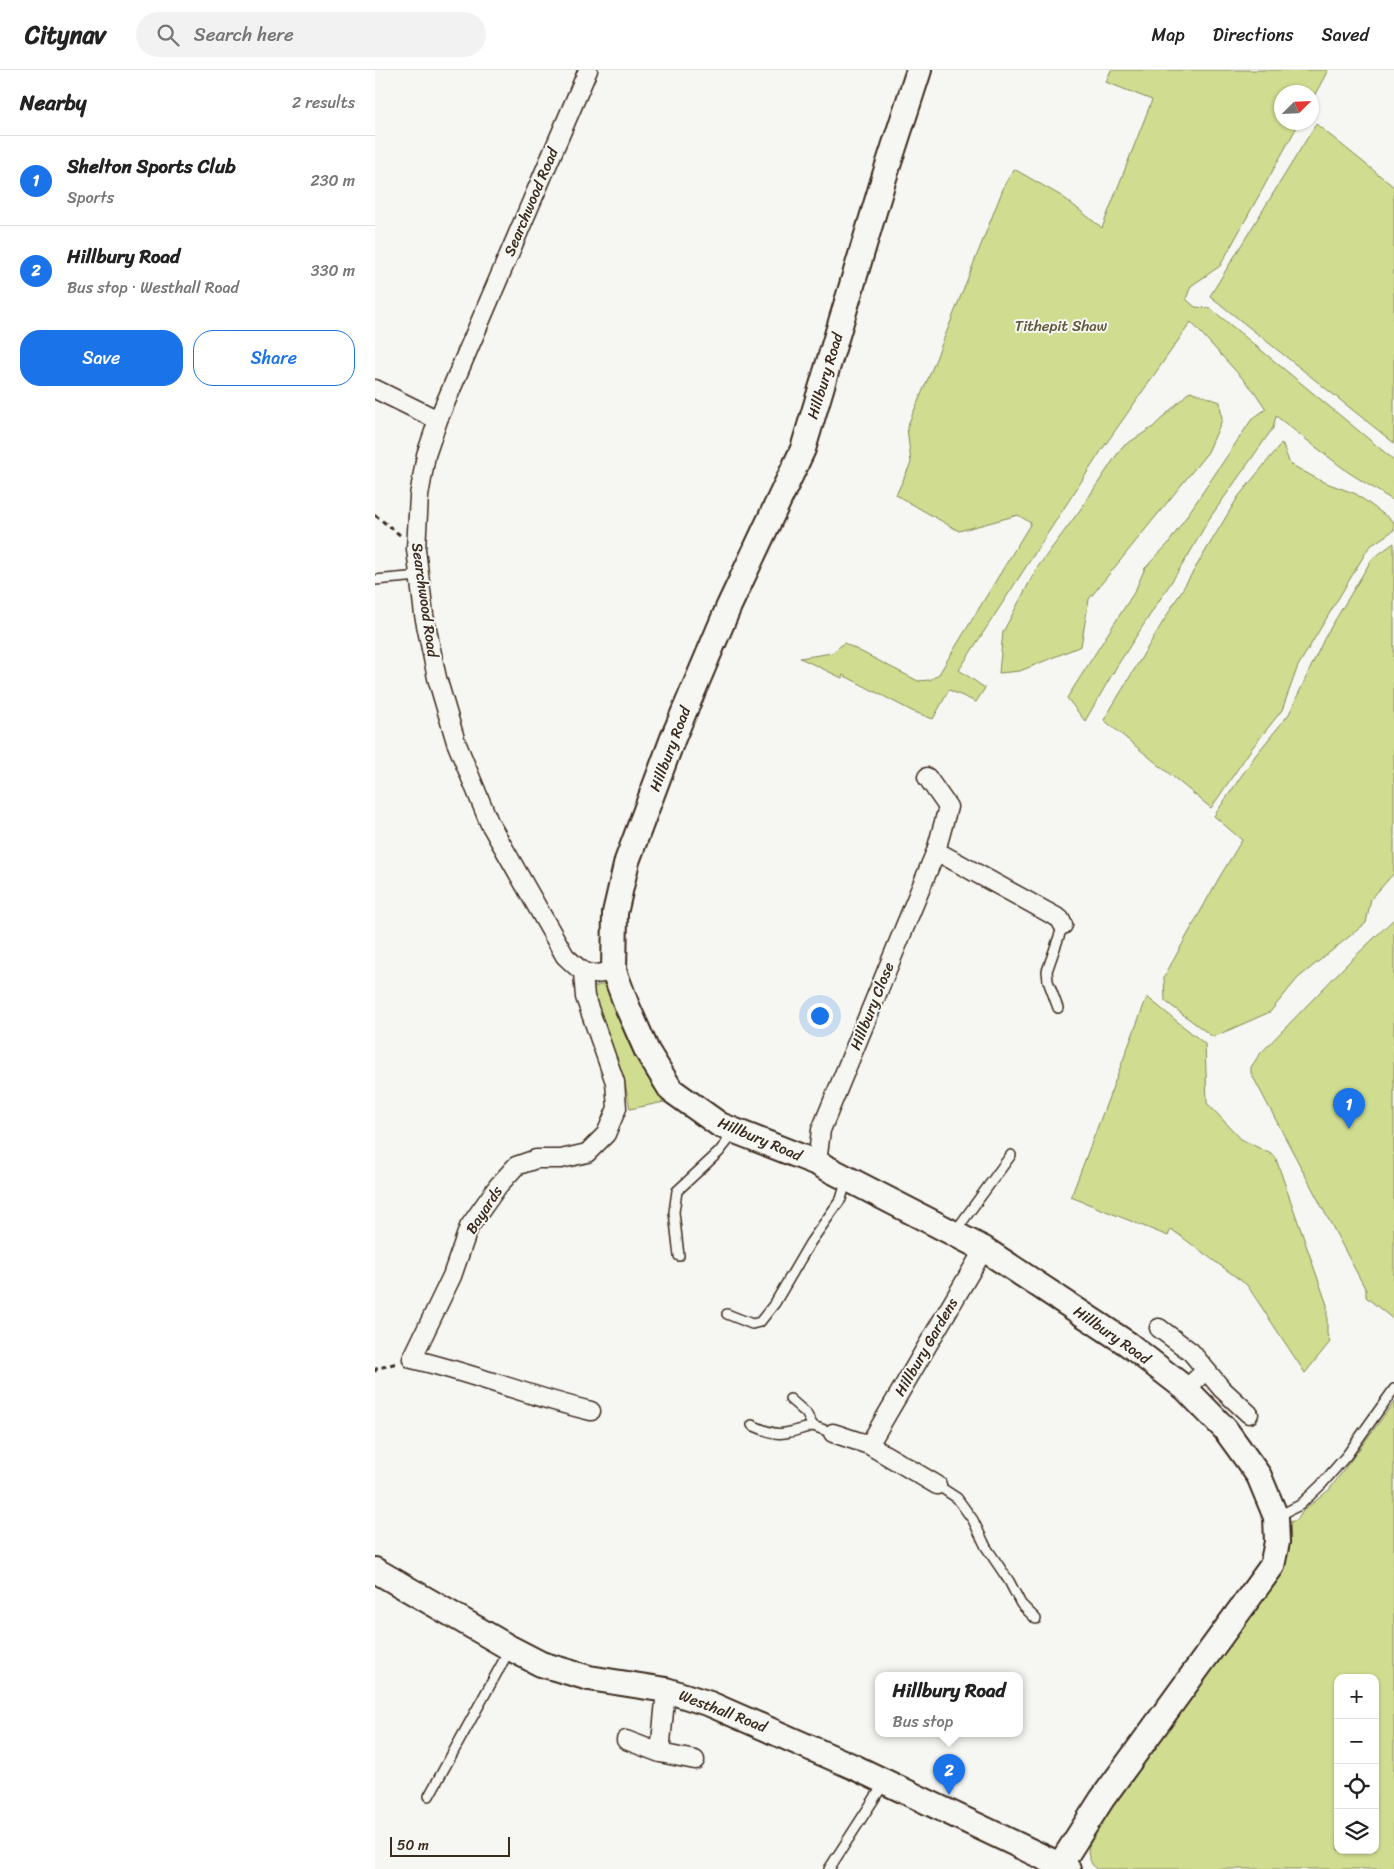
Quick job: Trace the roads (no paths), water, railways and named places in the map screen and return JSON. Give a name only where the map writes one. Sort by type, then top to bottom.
[{"type":"main road","name":"Hillbury Road","points":[[919,70],[884,178],[803,449],[729,606],[673,738],[627,861],[615,913],[614,971],[647,1051],[671,1090],[721,1125],[817,1163],[984,1249],[1128,1344],[1186,1389],[1225,1429],[1259,1476],[1276,1517],[1277,1542],[1272,1566],[1102,1799],[1064,1867]]},
{"type":"main road","name":"Westhall Road","points":[[375,1570],[541,1664],[589,1678],[666,1690],[709,1704],[885,1782],[1064,1867]]},
{"type":"street","name":"Searchwood Road","points":[[583,973],[565,956],[485,813],[455,742],[437,678],[424,615],[416,549],[419,496],[426,455],[439,420],[588,70]]},
{"type":"street","points":[[375,389],[439,420]]},
{"type":"street","name":"Hillbury Close","points":[[817,1163],[821,1130],[937,851],[948,807],[927,777]]},
{"type":"street","points":[[937,851],[1060,919],[1063,925]]},
{"type":"street","points":[[583,973],[599,975],[614,971]]},
{"type":"street","name":"Bayards","points":[[583,973],[585,997],[615,1082],[617,1108],[606,1134],[587,1153],[561,1159],[536,1159],[516,1166],[498,1186],[469,1227],[451,1276],[412,1359],[454,1369],[493,1383],[591,1411]]},
{"type":"street","name":"Hillbury Gardens","points":[[869,1445],[984,1249]]},
{"type":"street","points":[[1159,1328],[1191,1352],[1222,1389],[1249,1414]]},
{"type":"street","points":[[1186,1389],[1206,1370]]},
{"type":"street","points":[[833,1433],[869,1445],[937,1485]]},
{"type":"street","points":[[660,1753],[666,1690]]},
{"type":"street","points":[[626,1740],[660,1753],[695,1760]]},
{"type":"lane","points":[[375,580],[419,576]]},
{"type":"lane","points":[[1058,1008],[1048,980],[1047,971],[1063,925]]},
{"type":"lane","points":[[679,1256],[674,1212],[677,1191],[719,1152],[736,1131]]},
{"type":"lane","points":[[954,1234],[1011,1155]]},
{"type":"lane","points":[[727,1314],[752,1324],[760,1322],[775,1303],[810,1243],[841,1199],[847,1179]]},
{"type":"lane","points":[[1276,1517],[1300,1505],[1321,1485],[1347,1455],[1394,1389]]},
{"type":"lane","points":[[790,1398],[806,1413],[813,1426]]},
{"type":"lane","points":[[752,1425],[765,1431],[781,1434],[813,1426],[833,1433]]},
{"type":"lane","points":[[937,1485],[957,1498],[973,1520],[986,1547],[1009,1581],[1021,1604],[1036,1619]]},
{"type":"lane","points":[[429,1796],[510,1648]]},
{"type":"lane","points":[[829,1869],[885,1782]]},
{"type":"place","name":"Shelton Sports Club","points":[[1349,1129]]},
{"type":"place","name":"Hillbury Road","points":[[949,1795]]},
{"type":"park label","name":"Tithepit Shaw","points":[[1061,326]]}]
